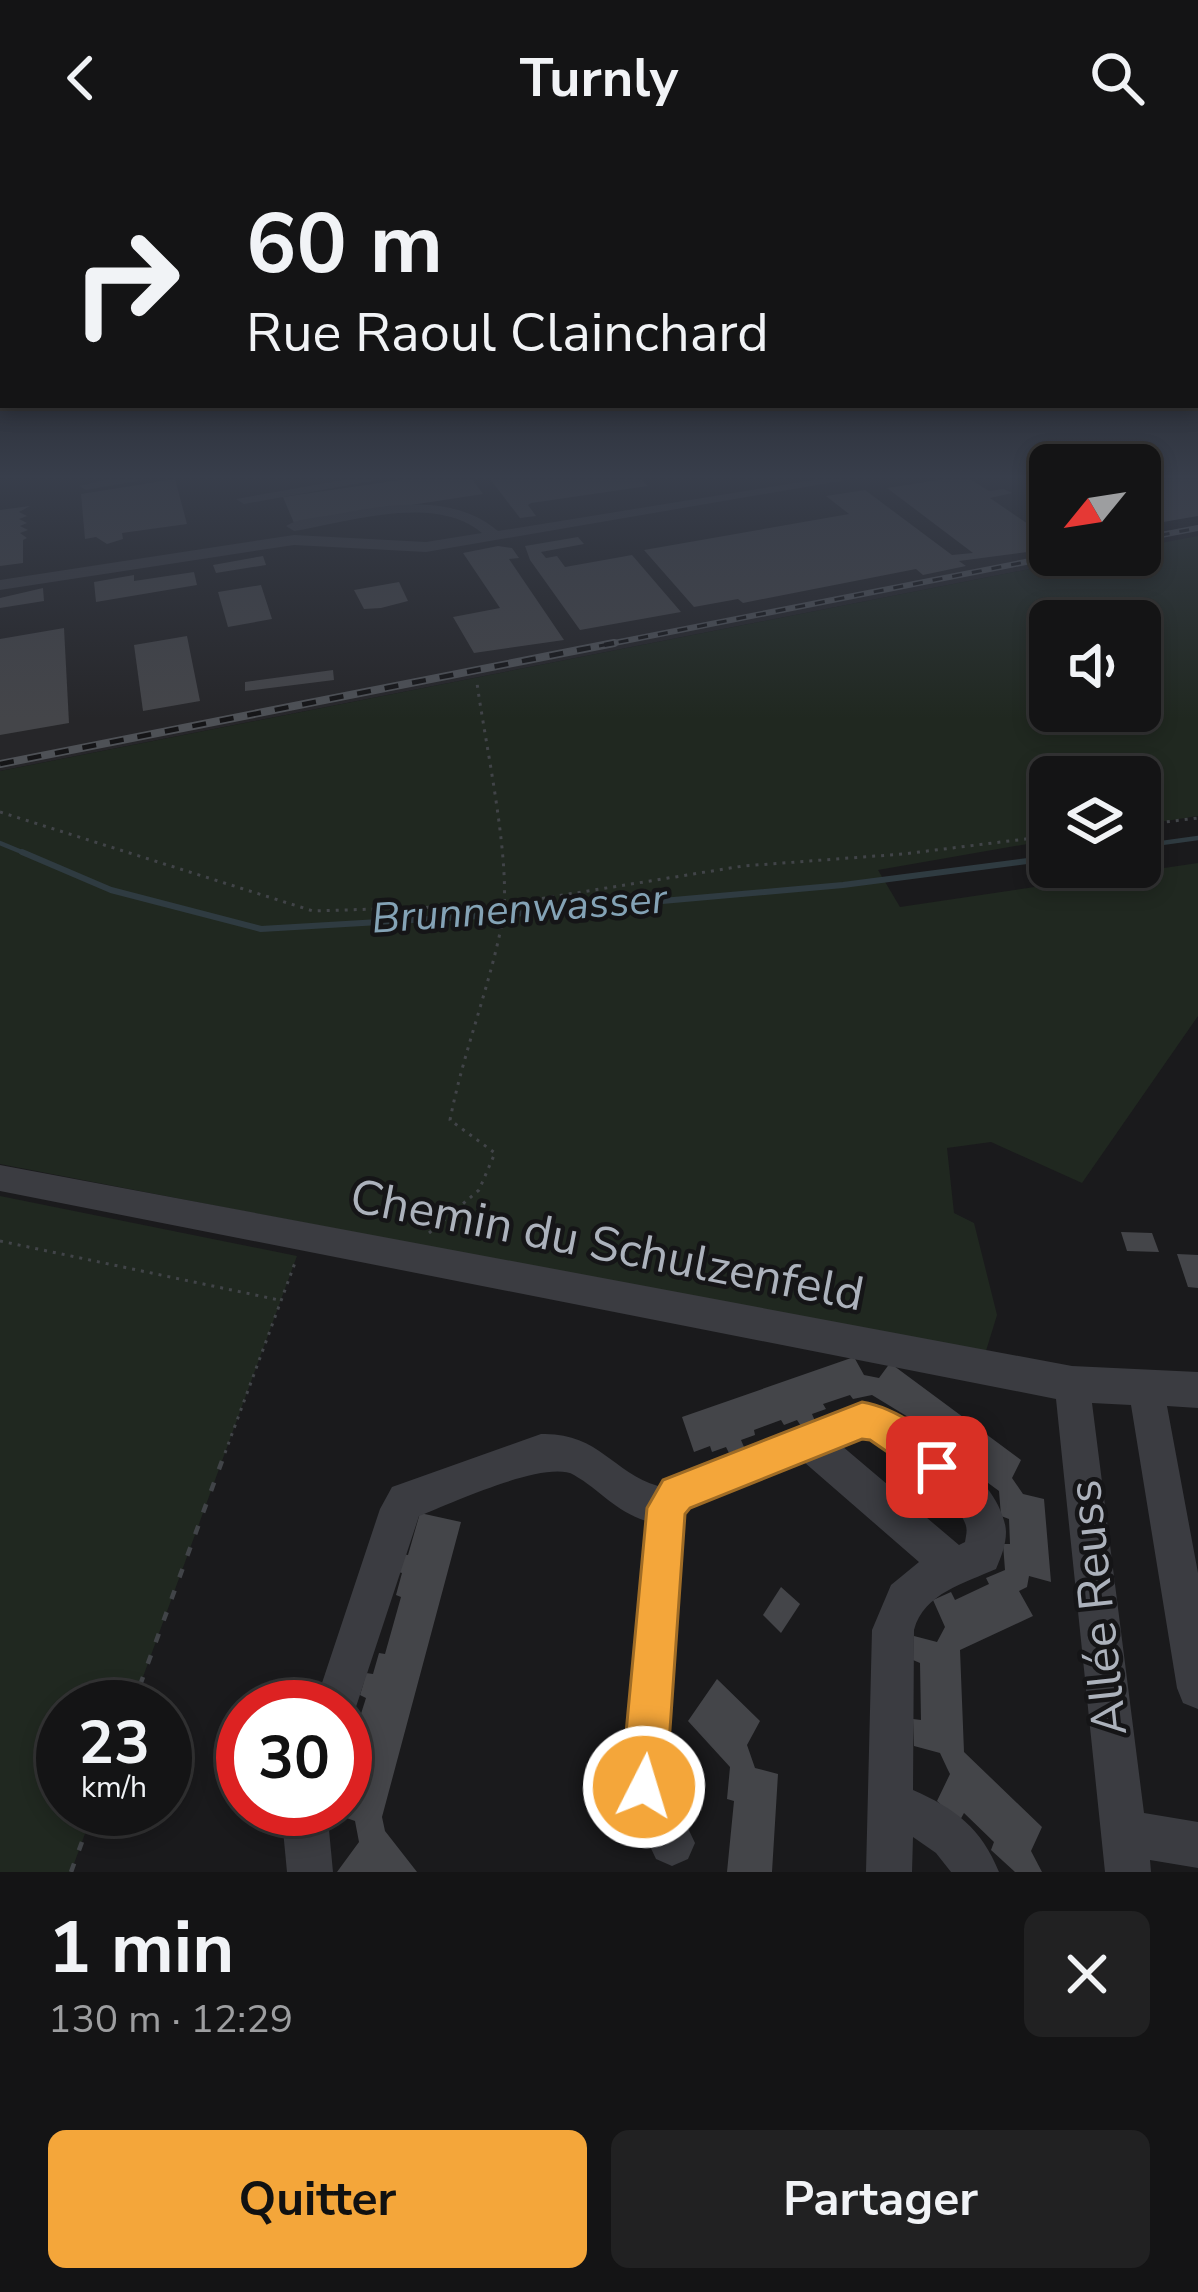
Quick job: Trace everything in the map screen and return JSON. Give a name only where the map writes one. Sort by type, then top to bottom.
[{"type":"street","points":[[0,585],[168,559]]},
{"type":"street","name":"Chemin du Schulzenfeld","points":[[0,1178],[1072,1384],[1198,1390]]},
{"type":"street","name":"Allée Reuss","points":[[1072,1384],[1125,1852],[1198,1845]]},
{"type":"street","name":"Allée Reuss","points":[[1146,1388],[1198,1688]]},
{"type":"street","points":[[672,1843],[644,1787],[666,1508],[676,1494],[862,1420],[878,1423],[966,1490],[982,1511],[987,1530],[982,1555],[917,1584],[899,1603],[893,1630],[890,1872]]},
{"type":"street","points":[[808,1441],[956,1568]]},
{"type":"street","points":[[345,1680],[399,1509],[406,1501],[541,1453],[566,1452],[589,1462],[632,1497],[666,1508]]},
{"type":"street","points":[[890,1804],[932,1820],[969,1852],[976,1872]]},
{"type":"street","points":[[307,1836],[310,1872]]},
{"type":"path","points":[[400,1254],[472,1202],[491,1171],[495,1153],[450,1120],[461,1061],[503,920],[503,878],[477,683]]},
{"type":"path","points":[[0,812],[54,825],[313,911],[501,905],[743,866],[1029,839]]},
{"type":"path","points":[[1161,822],[1198,818]]},
{"type":"path","points":[[142,1680],[303,1235]]},
{"type":"path","points":[[0,1241],[281,1300]]},
{"type":"path","points":[[71,1872],[84,1836]]},
{"type":"shaded area","points":[[0,559],[1029,559],[1029,569],[0,771]]},
{"type":"shaded area","points":[[1161,559],[1198,559],[1198,816],[1161,822],[1161,756],[1029,756],[1029,844],[878,870],[900,907],[1029,888],[1161,888],[1161,868],[1198,863],[1198,1016],[1082,1183],[991,1142],[947,1148],[954,1213],[974,1223],[997,1315],[985,1354],[0,1164],[0,771],[1029,569],[1029,576],[1161,576]]},
{"type":"shaded area","points":[[0,1196],[297,1256],[142,1680],[36,1680],[36,1836],[84,1836],[71,1872],[0,1872]]},
{"type":"building","points":[[0,559],[23,559],[23,563],[0,566]]},
{"type":"building","points":[[264,559],[266,565],[216,573],[213,565]]},
{"type":"building","points":[[467,559],[509,559],[564,640],[474,653],[453,617],[500,608]]},
{"type":"building","points":[[559,559],[565,567],[636,559],[681,612],[580,630],[530,560]]},
{"type":"building","points":[[652,559],[974,559],[959,561],[966,566],[923,575],[916,569],[743,603],[738,599],[694,607]]},
{"type":"building","points":[[194,572],[197,585],[96,602],[94,582]]},
{"type":"building","points":[[399,582],[408,601],[381,608],[364,609],[354,590]]},
{"type":"building","points":[[261,585],[272,619],[228,627],[218,592]]},
{"type":"building","points":[[43,588],[44,601],[0,608],[0,598]]},
{"type":"building","points":[[64,628],[69,723],[0,735],[0,639]]},
{"type":"building","points":[[187,636],[200,701],[143,711],[134,645]]},
{"type":"building","points":[[333,670],[334,680],[245,691],[245,682]]},
{"type":"building","points":[[1121,1232],[1152,1233],[1159,1252],[1127,1251]]},
{"type":"building","points":[[1177,1254],[1198,1255],[1198,1288],[1188,1287]]},
{"type":"building","points":[[854,1357],[864,1375],[879,1378],[890,1363],[1021,1460],[1012,1478],[1023,1494],[1044,1499],[1051,1582],[1029,1576],[1027,1587],[1019,1591],[1033,1616],[960,1650],[964,1752],[1042,1827],[1031,1851],[1042,1872],[1015,1872],[991,1850],[994,1842],[964,1813],[959,1822],[937,1801],[950,1774],[940,1753],[914,1746],[913,1719],[921,1720],[920,1663],[913,1660],[914,1636],[937,1642],[945,1627],[933,1600],[951,1592],[955,1600],[989,1584],[986,1578],[1005,1570],[1003,1544],[1010,1544],[1009,1519],[1001,1516],[999,1491],[961,1456],[958,1461],[916,1428],[918,1423],[872,1395],[853,1399],[850,1395],[823,1404],[826,1409],[812,1414],[815,1421],[801,1426],[797,1420],[784,1425],[781,1420],[754,1430],[755,1435],[741,1440],[744,1447],[729,1453],[726,1447],[712,1452],[710,1446],[694,1452],[682,1417]]},
{"type":"building","points":[[420,1513],[461,1522],[382,1817],[385,1831],[417,1872],[337,1872],[359,1842],[358,1836],[372,1836],[372,1680],[364,1680],[366,1673],[373,1674],[379,1653],[385,1654],[401,1597],[396,1595],[402,1573],[395,1571],[401,1554],[408,1555]]},
{"type":"building","points":[[781,1587],[800,1604],[781,1633],[763,1615]]},
{"type":"building","points":[[717,1679],[760,1721],[747,1745],[755,1768],[778,1774],[772,1872],[727,1872],[734,1801],[727,1799],[730,1767],[688,1721]]},
{"type":"waterway","name":"Brunnenwasser","points":[[1161,843],[1198,838]]},
{"type":"waterway","name":"Brunnenwasser","points":[[0,843],[29,855]]},
{"type":"waterway","name":"Brunnenwasser","points":[[22,852],[111,890],[261,929],[515,914],[843,885],[1029,861]]},
{"type":"railway","points":[[599,646],[1029,561]]},
{"type":"railway","points":[[0,764],[614,643]]},
{"type":"route","points":[[644,1787],[666,1508],[676,1494],[862,1420],[878,1423],[937,1467]]}]
